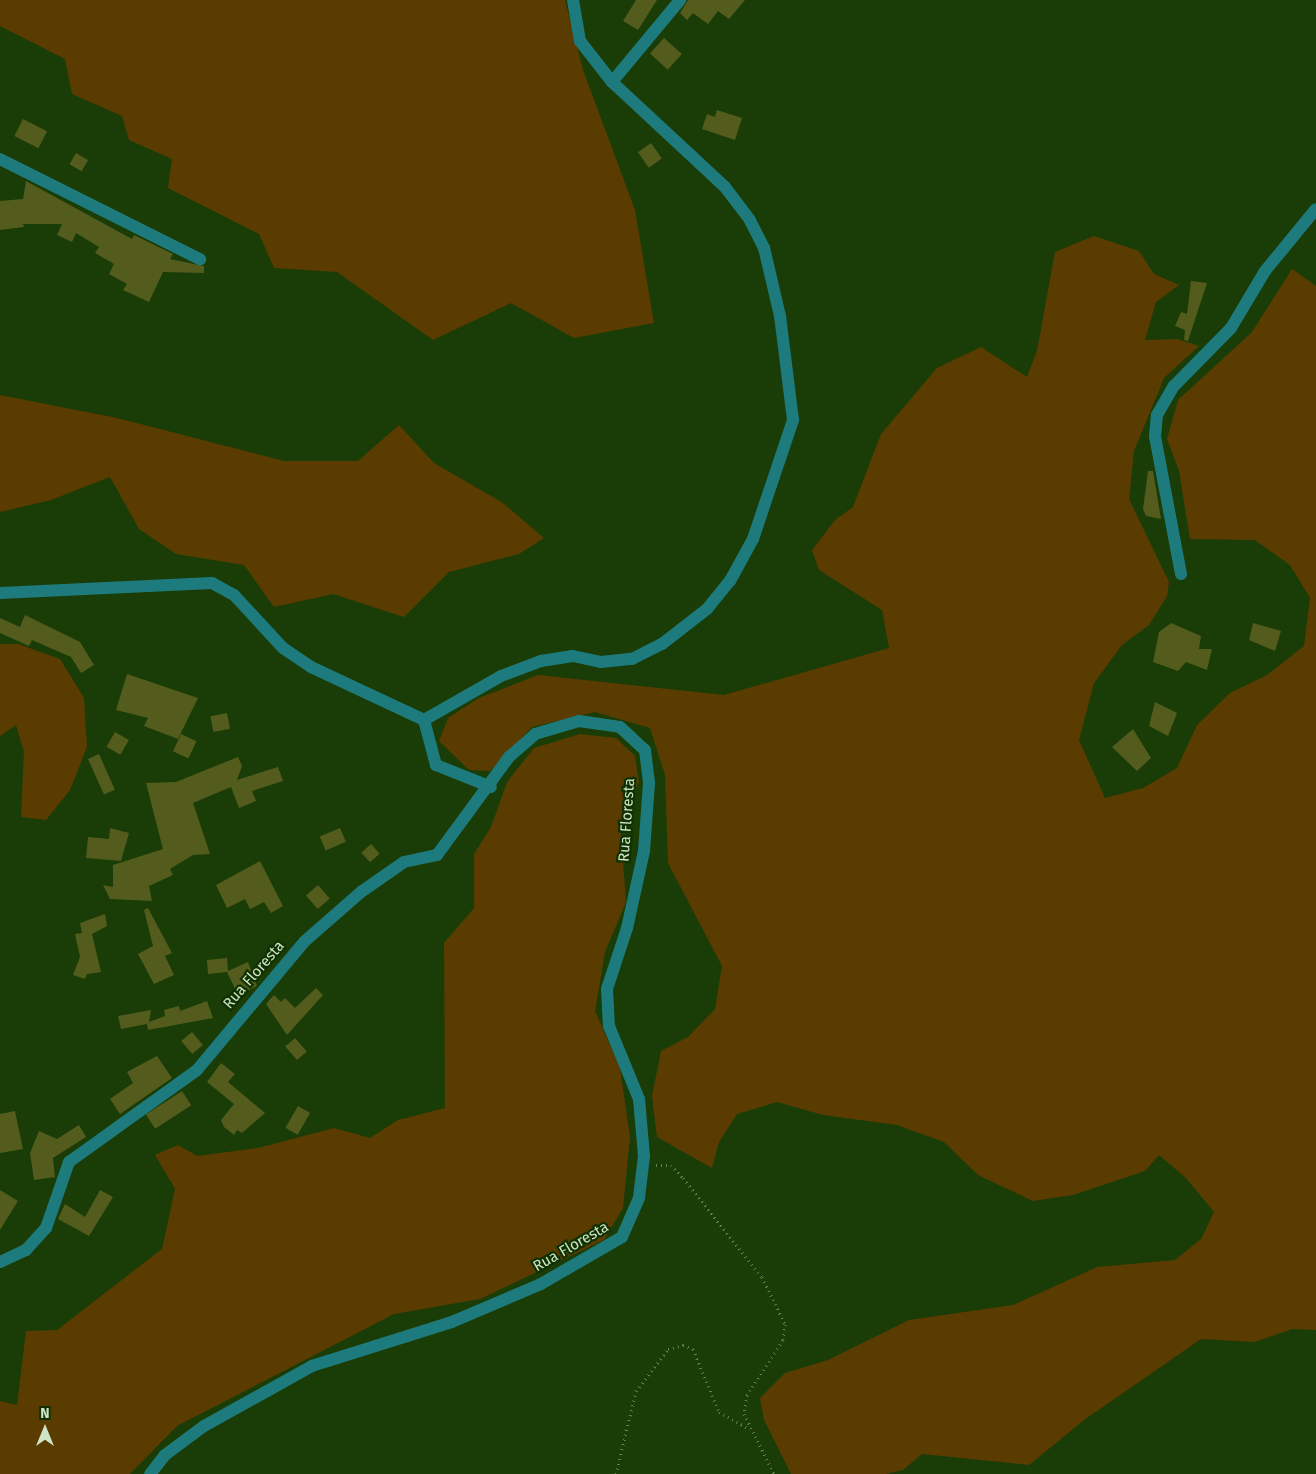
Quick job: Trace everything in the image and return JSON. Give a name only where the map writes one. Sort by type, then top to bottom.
[{"type":"street","points":[[424,720],[501,676],[541,661],[574,656],[601,662],[632,659],[662,644],[706,609],[730,581],[753,539],[787,449],[793,420],[791,391],[764,248],[726,187],[612,82],[580,41],[574,0]]},
{"type":"street","points":[[612,82],[680,0]]},
{"type":"street","points":[[0,159],[200,259]]},
{"type":"street","points":[[1181,574],[1155,438],[1157,415],[1174,386],[1231,328],[1265,271],[1316,209]]},
{"type":"street","points":[[0,593],[212,583],[234,595],[283,648],[311,667],[424,720],[436,765],[491,787]]},
{"type":"street","name":"Rua Floresta","points":[[0,1262],[26,1250],[46,1228],[69,1162],[197,1070],[305,941],[361,892],[404,862],[437,856],[491,787],[509,757],[535,734],[579,721],[620,727],[645,750],[649,783],[644,851],[627,928],[607,989],[609,1026],[639,1099],[642,1172],[639,1198],[622,1237],[541,1284],[452,1322],[312,1366],[204,1426],[165,1455],[150,1474]]},
{"type":"path","points":[[642,1172],[659,1163],[671,1165],[762,1277],[776,1302],[785,1324],[783,1340],[747,1395],[744,1414],[774,1474]]},
{"type":"path","points":[[616,1474],[636,1391],[668,1350],[683,1345],[693,1349],[720,1412],[751,1430]]},
{"type":"shaded area","points":[[0,0],[565,0],[583,70],[635,210],[654,323],[574,338],[511,303],[433,340],[337,272],[274,268],[259,234],[168,188],[172,159],[129,140],[122,116],[72,94],[65,59],[0,26]]},
{"type":"shaded area","points":[[1094,236],[1139,251],[1154,274],[1179,285],[1156,302],[1145,340],[1177,339],[1199,346],[1164,378],[1134,451],[1129,499],[1169,582],[1167,596],[1149,625],[1122,645],[1094,683],[1079,740],[1105,798],[1143,788],[1177,768],[1197,725],[1230,693],[1267,675],[1304,646],[1310,598],[1290,565],[1255,540],[1190,539],[1179,471],[1167,439],[1178,400],[1252,332],[1292,269],[1316,286],[1316,1330],[1292,1329],[1255,1342],[1201,1339],[1084,1420],[1029,1465],[922,1454],[903,1470],[886,1474],[791,1474],[764,1420],[760,1398],[785,1373],[828,1360],[909,1320],[1013,1305],[1097,1267],[1175,1260],[1201,1239],[1214,1212],[1186,1178],[1159,1155],[1145,1171],[1073,1195],[1033,1201],[978,1175],[944,1142],[897,1125],[823,1115],[777,1102],[737,1114],[719,1142],[712,1168],[657,1137],[652,1096],[661,1051],[688,1037],[715,1009],[722,966],[668,863],[665,775],[650,728],[595,712],[532,727],[490,771],[469,770],[439,741],[448,718],[479,698],[538,675],[724,695],[889,648],[882,610],[819,570],[812,550],[835,520],[853,507],[881,434],[937,368],[981,347],[1027,377],[1037,351],[1055,252]]},
{"type":"shaded area","points":[[0,395],[117,418],[284,461],[358,461],[399,425],[434,463],[503,503],[544,538],[519,554],[449,572],[404,617],[333,594],[274,607],[244,565],[176,554],[139,529],[110,477],[51,500],[0,512]]},
{"type":"shaded area","points":[[0,644],[18,644],[60,659],[84,698],[87,747],[70,790],[46,820],[21,817],[24,752],[16,725],[0,736]]},
{"type":"shaded area","points":[[580,734],[616,738],[635,756],[639,782],[620,821],[626,902],[605,952],[595,1011],[620,1068],[630,1137],[623,1208],[604,1240],[480,1299],[394,1314],[177,1426],[130,1474],[0,1474],[0,1401],[17,1405],[26,1331],[57,1330],[162,1249],[175,1189],[155,1155],[178,1145],[197,1156],[258,1148],[334,1128],[370,1138],[398,1120],[445,1108],[444,943],[474,908],[474,854],[491,827],[507,782],[534,748]]},
{"type":"building","points":[[636,0],[657,0],[638,30],[623,21]]},
{"type":"building","points":[[688,0],[745,0],[729,19],[718,11],[708,24],[693,13],[687,20],[680,13]]},
{"type":"building","points":[[664,38],[682,54],[668,70],[650,54]]},
{"type":"building","points":[[717,110],[742,118],[735,140],[702,129],[707,114],[715,117]]},
{"type":"building","points":[[23,119],[47,131],[38,148],[14,136]]},
{"type":"building","points":[[651,143],[662,159],[649,168],[638,152]]},
{"type":"building","points":[[76,153],[88,160],[82,171],[70,164]]},
{"type":"building","points":[[26,181],[132,239],[134,235],[173,254],[170,259],[204,266],[204,273],[163,272],[149,302],[123,290],[127,284],[109,274],[114,264],[95,253],[99,247],[76,233],[72,242],[57,235],[62,224],[23,224],[24,227],[0,230],[0,201],[23,199]]},
{"type":"building","points":[[1191,281],[1207,283],[1188,341],[1184,340],[1185,330],[1175,326],[1181,312],[1187,314]]},
{"type":"building","points":[[1148,471],[1153,471],[1161,519],[1146,516],[1143,509]]},
{"type":"building","points":[[25,615],[80,642],[94,665],[81,673],[71,657],[32,640],[29,646],[0,633],[0,618],[20,627]]},
{"type":"building","points":[[1171,623],[1201,636],[1199,649],[1212,649],[1207,670],[1186,662],[1178,671],[1153,662],[1159,632]]},
{"type":"building","points":[[1253,623],[1281,631],[1275,651],[1249,640]]},
{"type":"building","points":[[127,674],[198,698],[178,739],[144,726],[148,718],[116,710]]},
{"type":"building","points":[[1155,702],[1177,713],[1168,736],[1149,726]]},
{"type":"building","points":[[227,713],[230,729],[213,732],[210,716]]},
{"type":"building","points":[[1133,729],[1151,758],[1137,771],[1112,747]]},
{"type":"building","points":[[115,732],[129,740],[120,755],[106,747]]},
{"type":"building","points":[[181,734],[196,741],[188,758],[173,751]]},
{"type":"building","points":[[99,754],[115,790],[104,795],[88,759]]},
{"type":"building","points":[[238,757],[242,766],[237,780],[278,767],[283,781],[252,791],[256,801],[239,808],[231,787],[193,803],[210,854],[193,855],[170,869],[173,875],[149,886],[152,901],[110,899],[103,885],[113,887],[113,865],[163,849],[146,783],[176,782]]},
{"type":"building","points":[[110,828],[129,833],[121,861],[86,858],[88,837],[109,839]]},
{"type":"building","points":[[340,828],[346,842],[326,850],[320,837]]},
{"type":"building","points":[[371,844],[380,854],[370,862],[361,853]]},
{"type":"building","points":[[260,861],[283,906],[271,913],[264,902],[250,909],[245,899],[227,908],[216,885]]},
{"type":"building","points":[[318,885],[330,899],[318,909],[306,895]]},
{"type":"building","points":[[148,908],[172,953],[165,956],[174,975],[154,984],[138,954],[153,946],[144,910]]},
{"type":"building","points":[[105,914],[107,926],[92,934],[101,972],[87,974],[85,979],[73,975],[80,957],[75,934],[82,933],[80,923]]},
{"type":"building","points":[[227,958],[228,971],[248,962],[257,986],[238,995],[227,972],[208,974],[207,960]]},
{"type":"building","points":[[316,988],[323,995],[287,1035],[266,1004],[274,995],[281,1002],[285,998],[295,1008]]},
{"type":"building","points":[[207,1001],[213,1018],[148,1030],[147,1024],[121,1029],[118,1016],[151,1010],[149,1022],[165,1016],[164,1010],[179,1006],[180,1011]]},
{"type":"building","points":[[192,1032],[203,1045],[192,1054],[181,1041]]},
{"type":"building","points":[[295,1038],[307,1052],[297,1060],[285,1047]]},
{"type":"building","points":[[157,1056],[172,1078],[120,1114],[110,1099],[133,1083],[127,1072]]},
{"type":"building","points":[[221,1063],[235,1074],[228,1082],[265,1113],[242,1133],[237,1130],[234,1135],[224,1127],[221,1120],[234,1104],[207,1082]]},
{"type":"building","points":[[182,1091],[191,1105],[155,1129],[146,1114]]},
{"type":"building","points":[[298,1106],[310,1113],[298,1135],[286,1128]]},
{"type":"building","points":[[15,1111],[23,1149],[0,1153],[0,1114]]},
{"type":"building","points":[[79,1125],[86,1137],[53,1158],[55,1177],[34,1180],[30,1153],[39,1131],[57,1139]]},
{"type":"building","points":[[0,1190],[18,1201],[0,1230]]},
{"type":"building","points":[[100,1190],[113,1197],[89,1236],[58,1219],[65,1204],[85,1217]]}]
